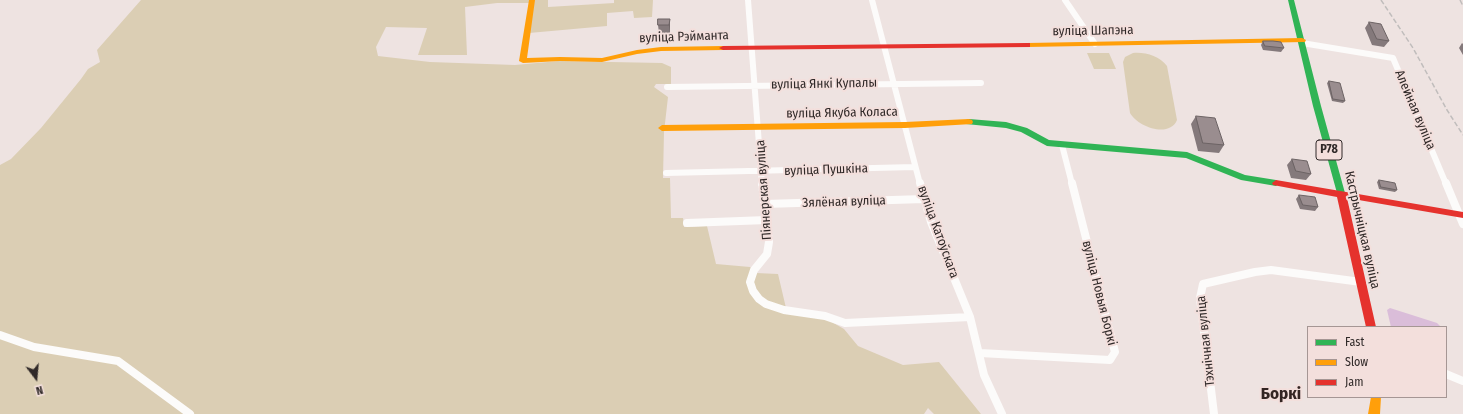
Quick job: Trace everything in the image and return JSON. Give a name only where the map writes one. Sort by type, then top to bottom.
[{"type":"street","name":"вуліца Рэйманта","points":[[532,0],[523,61],[560,59],[602,60],[637,52],[661,50],[857,46],[885,47]]},
{"type":"street","name":"Піянерская вуліца","points":[[748,0],[756,85],[761,171],[769,242],[768,253],[763,261],[754,268],[750,276],[750,284],[760,300],[780,310],[825,315],[836,321],[845,323],[970,317]]},
{"type":"street","name":"вуліца Катоўскага","points":[[872,0],[931,222],[970,317],[984,374],[1002,414]]},
{"type":"street","points":[[1065,0],[1096,44]]},
{"type":"street","name":"Кастрычніцкая вуліца","points":[[1291,0],[1317,106],[1341,194],[1371,326]]},
{"type":"street","name":"вуліца Шапэна","points":[[885,47],[1302,42]]},
{"type":"street","name":"Алейная вуліца","points":[[1302,42],[1393,58],[1461,214],[1463,224]]},
{"type":"street","name":"вуліца Янкі Купалы","points":[[667,87],[981,83]]},
{"type":"street","name":"вуліца Якуба Коласа","points":[[662,128],[906,125],[974,122],[1021,129],[1039,140],[1062,145]]},
{"type":"street","points":[[1062,145],[1187,155],[1244,178],[1461,214]]},
{"type":"street","name":"вуліца Новыя Боркі","points":[[980,353],[1110,360],[1115,352],[1062,145]]},
{"type":"street","name":"вуліца Пушкіна","points":[[666,173],[916,167]]},
{"type":"street","name":"Зялёная вуліца","points":[[765,204],[924,199]]},
{"type":"street","points":[[687,223],[767,220]]},
{"type":"street","name":"Тэхнічная вуліца","points":[[1214,414],[1200,298],[1203,284],[1255,272],[1271,270],[1361,282]]},
{"type":"street","points":[[0,335],[34,347],[118,361],[190,414]]},
{"type":"street","points":[[1447,374],[1463,381]]},
{"type":"street","points":[[1374,414],[1376,398]]},
{"type":"shaded area","points":[[141,0],[548,0],[548,7],[614,3],[614,0],[653,0],[652,17],[634,18],[633,11],[607,13],[607,26],[529,33],[529,3],[497,3],[465,7],[467,55],[418,55],[427,28],[386,27],[376,47],[378,56],[430,62],[515,65],[559,61],[662,63],[671,67],[671,84],[656,84],[654,87],[668,97],[664,132],[663,178],[670,178],[671,218],[683,218],[684,227],[707,226],[716,264],[750,267],[756,273],[778,274],[786,308],[823,317],[844,329],[858,346],[903,365],[939,362],[981,414],[934,414],[928,408],[924,414],[0,414],[0,165],[11,159],[41,128],[88,69],[100,62],[97,50]]},
{"type":"shaded area","points":[[1087,53],[1109,53],[1116,69],[1094,69]]},
{"type":"shaded area","points":[[1133,53],[1152,55],[1167,66],[1177,120],[1173,126],[1167,129],[1160,130],[1146,126],[1134,118],[1130,113],[1123,62],[1125,57]]},
{"type":"shaded area","points":[[1390,308],[1437,323],[1440,326],[1391,326],[1387,310]]},
{"type":"building","points":[[658,19],[670,19],[669,25],[658,25]]},
{"type":"building","points":[[1369,22],[1381,24],[1389,41],[1377,39]]},
{"type":"building","points":[[1263,41],[1281,42],[1284,48],[1265,46]]},
{"type":"building","points":[[1329,81],[1340,83],[1345,101],[1333,99]]},
{"type":"building","points":[[1196,116],[1215,118],[1224,145],[1203,143]]},
{"type":"building","points":[[1292,159],[1307,161],[1311,174],[1296,171]]},
{"type":"building","points":[[1379,180],[1395,183],[1397,190],[1381,187]]},
{"type":"building","points":[[1299,195],[1315,197],[1318,207],[1303,205]]},
{"type":"railway","points":[[1381,0],[1413,48],[1447,110],[1463,135]]},
{"type":"railway","points":[[1460,0],[1463,6]]},
{"type":"traffic: fast","points":[[1291,0],[1317,106],[1341,193]]},
{"type":"traffic: fast","points":[[969,122],[1006,125],[1024,130],[1047,143],[1187,155],[1244,178],[1276,183]]},
{"type":"traffic: slow","points":[[532,0],[523,61],[560,59],[602,60],[637,52],[661,49],[723,48]]},
{"type":"traffic: slow","points":[[1027,45],[1302,40]]},
{"type":"traffic: slow","points":[[662,128],[905,125],[969,122]]},
{"type":"traffic: slow","points":[[1374,414],[1376,398]]},
{"type":"traffic: jam","points":[[723,48],[1027,45]]},
{"type":"traffic: jam","points":[[1276,183],[1463,215]]},
{"type":"traffic: jam","points":[[1341,193],[1371,326]]},
{"type":"district","name":"Боркі","points":[[1281,394]]}]
